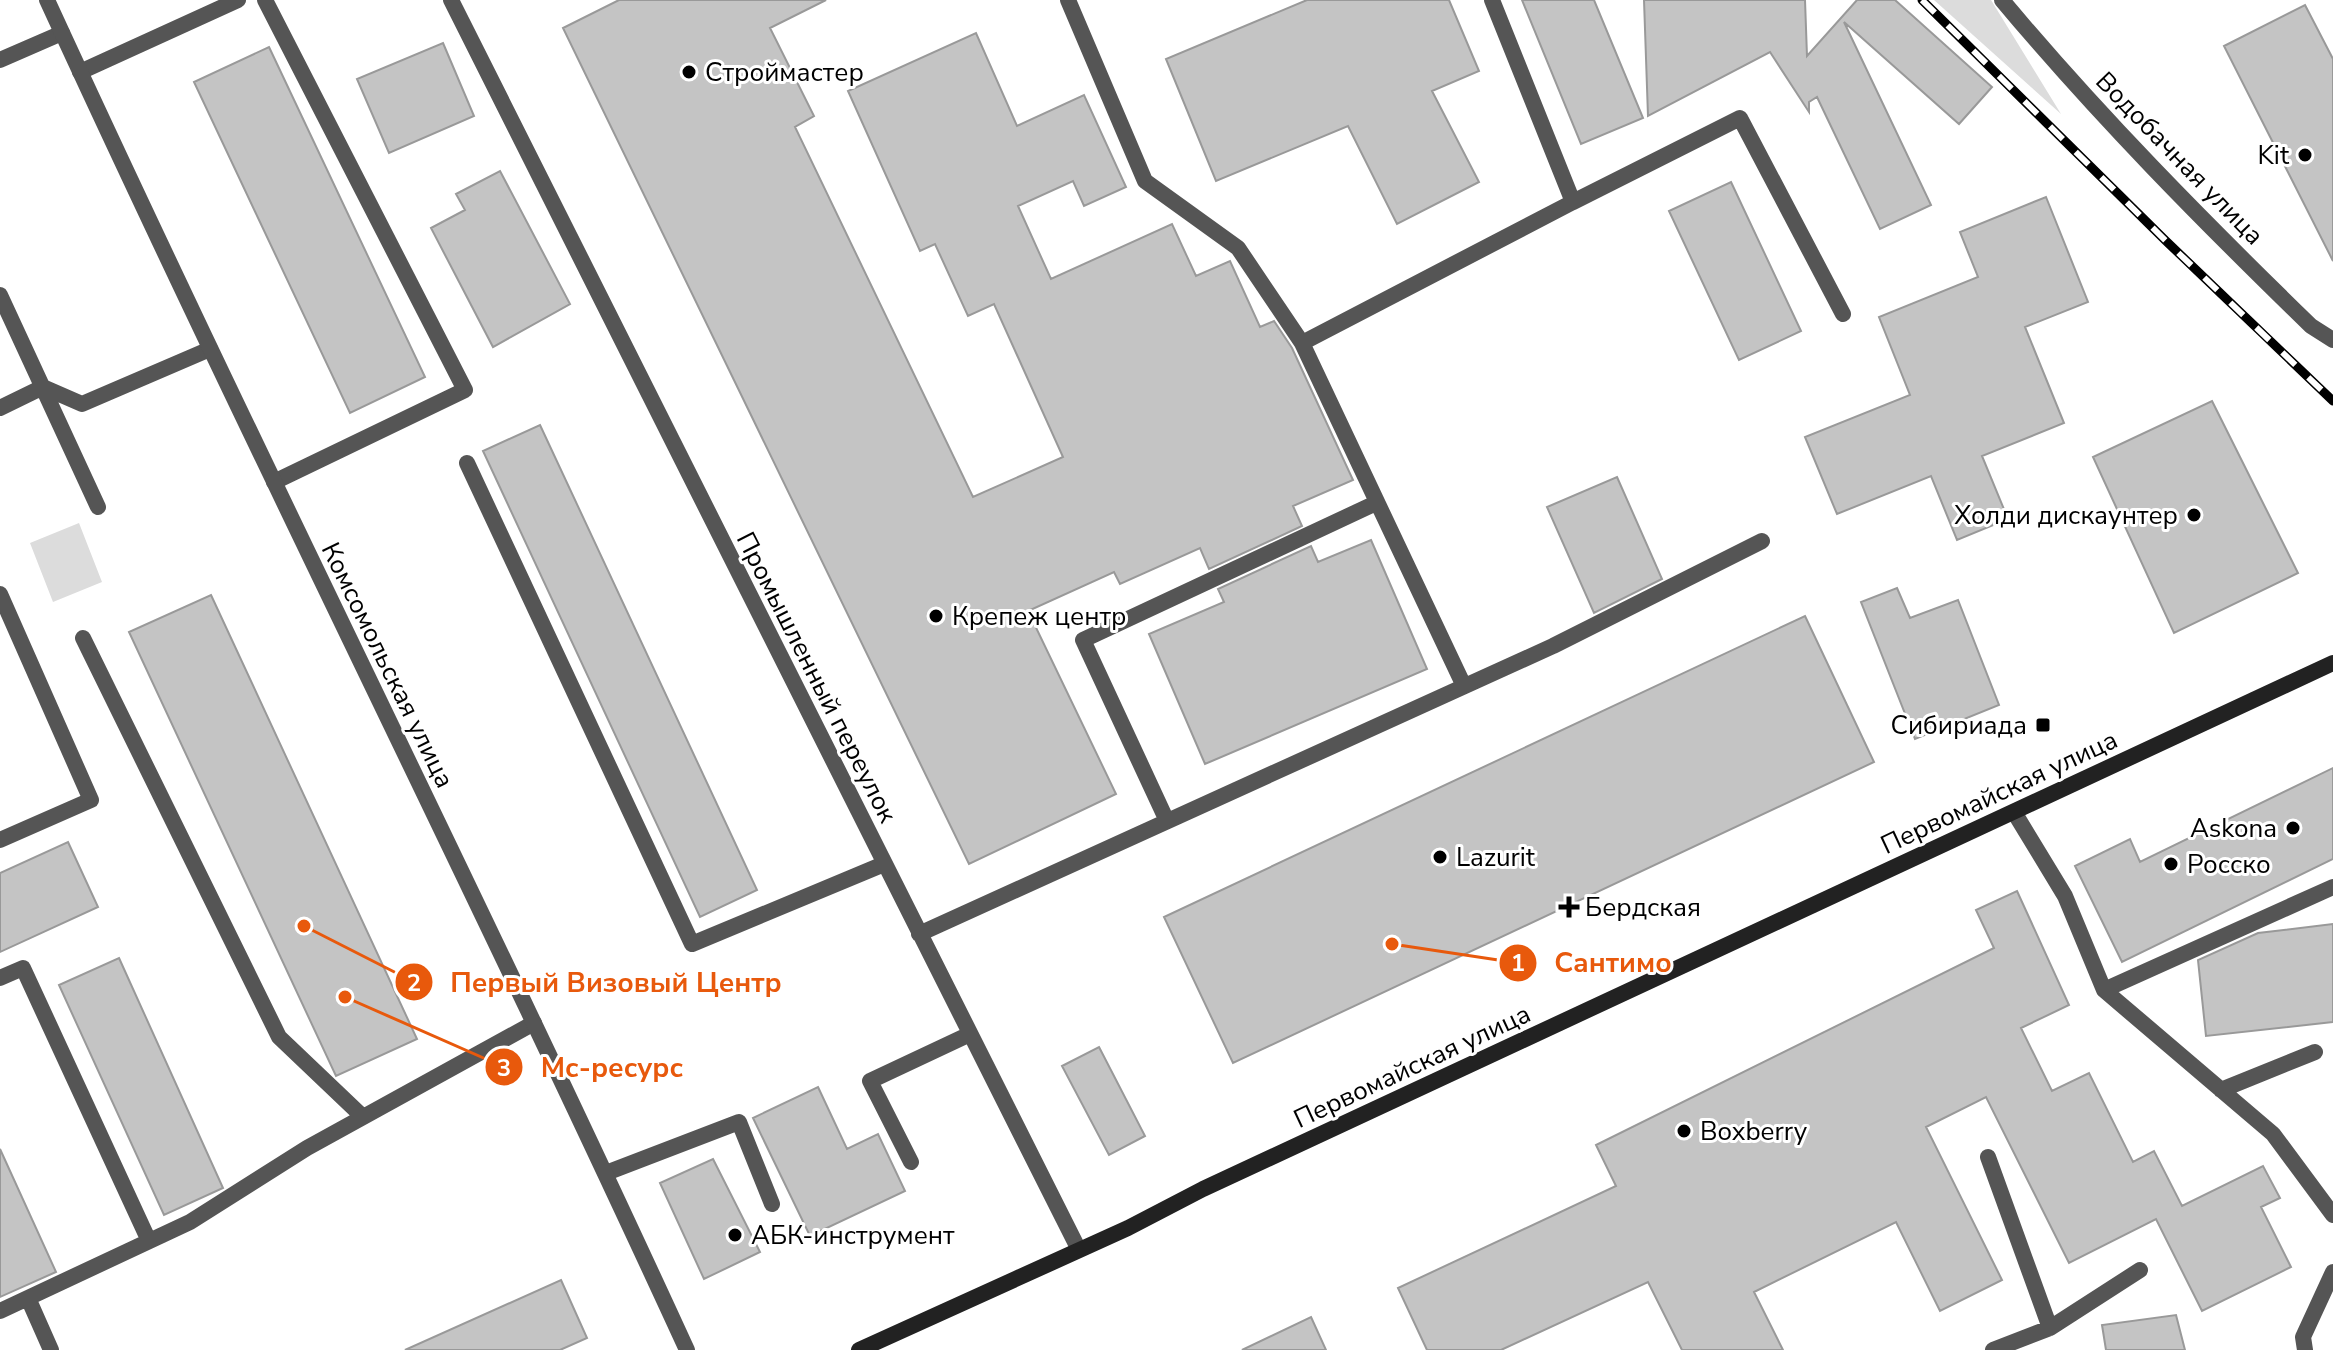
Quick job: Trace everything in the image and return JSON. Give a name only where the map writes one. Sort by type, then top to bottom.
[{"type":"main road","name":"Первомайская улица","points":[[859,1350],[1078,1248],[1128,1228],[1203,1189],[2333,663]]},
{"type":"street","name":"Комсомольская улица","points":[[47,0],[210,349],[606,1173],[687,1350]]},
{"type":"street","points":[[80,72],[238,0]]},
{"type":"street","points":[[265,0],[465,390],[274,482]]},
{"type":"street","name":"Промышленный переулок","points":[[451,0],[1078,1248]]},
{"type":"street","points":[[1068,0],[1145,181],[1238,248],[1302,343],[1464,686]]},
{"type":"street","points":[[1492,0],[1573,202]]},
{"type":"street","name":"Водобачная улица","points":[[2002,0],[2048,55],[2187,203],[2311,326],[2333,340]]},
{"type":"street","points":[[0,60],[62,33]]},
{"type":"street","points":[[1302,343],[1740,118],[1843,314]]},
{"type":"street","points":[[0,295],[98,507]]},
{"type":"street","points":[[0,408],[43,387],[82,404],[210,349]]},
{"type":"street","points":[[467,463],[692,944],[884,864]]},
{"type":"street","points":[[1167,821],[1083,640],[1376,503]]},
{"type":"street","points":[[919,934],[1553,646],[1762,541]]},
{"type":"street","points":[[0,594],[91,800],[0,840]]},
{"type":"street","points":[[83,638],[279,1037],[363,1117]]},
{"type":"street","points":[[2014,812],[2065,896],[2104,990],[2273,1134],[2333,1215]]},
{"type":"street","points":[[2104,990],[2333,887]]},
{"type":"street","points":[[0,978],[23,968],[149,1241]]},
{"type":"street","points":[[0,1311],[190,1222],[307,1148],[534,1023]]},
{"type":"street","points":[[911,1162],[870,1081],[970,1034]]},
{"type":"street","points":[[2221,1090],[2315,1052]]},
{"type":"street","points":[[606,1173],[739,1122],[772,1204]]},
{"type":"street","points":[[1988,1157],[2050,1328]]},
{"type":"street","points":[[1993,1350],[2050,1328],[2140,1270]]},
{"type":"street","points":[[2305,1350],[2303,1337],[2333,1272]]},
{"type":"street","points":[[28,1298],[51,1350]]},
{"type":"shaded area","points":[[1934,0],[1991,0],[2061,114]]},
{"type":"shaded area","points":[[79,523],[102,582],[53,602],[30,543]]},
{"type":"building","points":[[619,0],[826,0],[770,28],[814,116],[795,127],[973,497],[1063,457],[994,304],[968,316],[935,244],[920,251],[848,91],[976,33],[1017,126],[1084,95],[1126,187],[1084,206],[1073,181],[1018,206],[1051,279],[1172,224],[1196,276],[1230,261],[1260,327],[1274,321],[1292,348],[1353,480],[1293,506],[1302,526],[1209,569],[1200,548],[1120,584],[1114,572],[1028,611],[1116,794],[969,864],[563,28]]},
{"type":"building","points":[[1307,0],[1449,0],[1479,71],[1432,91],[1479,182],[1397,224],[1348,126],[1216,181],[1166,59]]},
{"type":"building","points":[[1522,0],[1594,0],[1643,118],[1581,144]]},
{"type":"building","points":[[1644,0],[1805,0],[1807,56],[1857,0],[1895,0],[1992,87],[1959,124],[1844,22],[1931,205],[1880,229],[1817,97],[1809,102],[1809,112],[1770,52],[1648,116]]},
{"type":"building","points":[[2305,5],[2333,59],[2333,261],[2224,46]]},
{"type":"building","points":[[443,43],[474,116],[389,153],[357,79]]},
{"type":"building","points":[[269,47],[425,377],[350,413],[194,82]]},
{"type":"building","points":[[500,171],[570,304],[493,347],[431,228],[465,210],[456,194]]},
{"type":"building","points":[[1731,182],[1801,331],[1739,360],[1669,211]]},
{"type":"building","points":[[2046,197],[2088,302],[2025,327],[2064,423],[1982,456],[2008,519],[1957,540],[1931,476],[1837,514],[1805,437],[1910,395],[1879,317],[1978,277],[1960,232]]},
{"type":"building","name":"Холди дискаунтер","points":[[2212,401],[2298,573],[2174,633],[2093,457]]},
{"type":"building","points":[[540,425],[757,890],[700,917],[483,451]]},
{"type":"building","points":[[1617,477],[1662,579],[1594,613],[1547,507]]},
{"type":"building","points":[[1371,540],[1427,669],[1205,764],[1149,634],[1224,602],[1218,589],[1311,546],[1318,562]]},
{"type":"building","points":[[1897,588],[1910,618],[1958,600],[1999,705],[1915,739],[1861,602]]},
{"type":"building","points":[[211,595],[417,1039],[336,1076],[129,632]]},
{"type":"building","points":[[1805,616],[1874,762],[1233,1063],[1164,917]]},
{"type":"building","points":[[2333,768],[2333,859],[2122,962],[2075,866],[2130,839],[2140,862]]},
{"type":"building","points":[[68,842],[98,907],[0,952],[0,873]]},
{"type":"building","points":[[2017,891],[2069,1005],[2021,1028],[2052,1091],[2089,1073],[2133,1162],[2154,1151],[2182,1206],[2263,1166],[2280,1198],[2261,1207],[2291,1267],[2202,1311],[2156,1219],[2069,1263],[1986,1097],[1926,1127],[2002,1280],[1940,1311],[1896,1222],[1754,1292],[1783,1350],[1682,1350],[1648,1282],[1501,1350],[1427,1350],[1398,1288],[1616,1186],[1596,1145],[1994,948],[1976,910]]},
{"type":"building","points":[[2333,924],[2333,1022],[2206,1036],[2198,960],[2258,933]]},
{"type":"building","points":[[119,958],[223,1188],[164,1215],[59,985]]},
{"type":"building","points":[[1099,1047],[1145,1136],[1109,1155],[1062,1066]]},
{"type":"building","points":[[818,1087],[847,1149],[878,1134],[905,1191],[810,1236],[753,1118]]},
{"type":"building","points":[[0,1149],[56,1272],[0,1297]]},
{"type":"building","points":[[713,1159],[760,1252],[704,1279],[660,1183]]},
{"type":"building","points":[[561,1280],[587,1338],[560,1350],[405,1350]]},
{"type":"building","points":[[2176,1315],[2185,1350],[2106,1350],[2102,1325]]},
{"type":"building","points":[[1311,1317],[1326,1350],[1242,1350]]},
{"type":"railway","points":[[1922,0],[2333,401]]},
{"type":"place","name":"Строймастер","points":[[689,72]]},
{"type":"place","name":"Kit","points":[[2305,155]]},
{"type":"place","name":"Холди дискаунтер","points":[[2194,515]]},
{"type":"place","name":"Крепеж центр","points":[[936,616]]},
{"type":"place","name":"Сибириада","points":[[2043,725]]},
{"type":"place","name":"Askona","points":[[2293,828]]},
{"type":"place","name":"Lazurit","points":[[1440,857]]},
{"type":"place","name":"Росско","points":[[2171,864]]},
{"type":"place","name":"Бердская","points":[[1569,907]]},
{"type":"place","name":"Первый Визовый Центр","points":[[304,926]]},
{"type":"place","name":"Сантимо","points":[[1392,944]]},
{"type":"place","name":"Мс-ресурс","points":[[345,997]]},
{"type":"place","name":"Boxberry","points":[[1684,1131]]},
{"type":"place","name":"АБК-инструмент","points":[[735,1235]]}]
